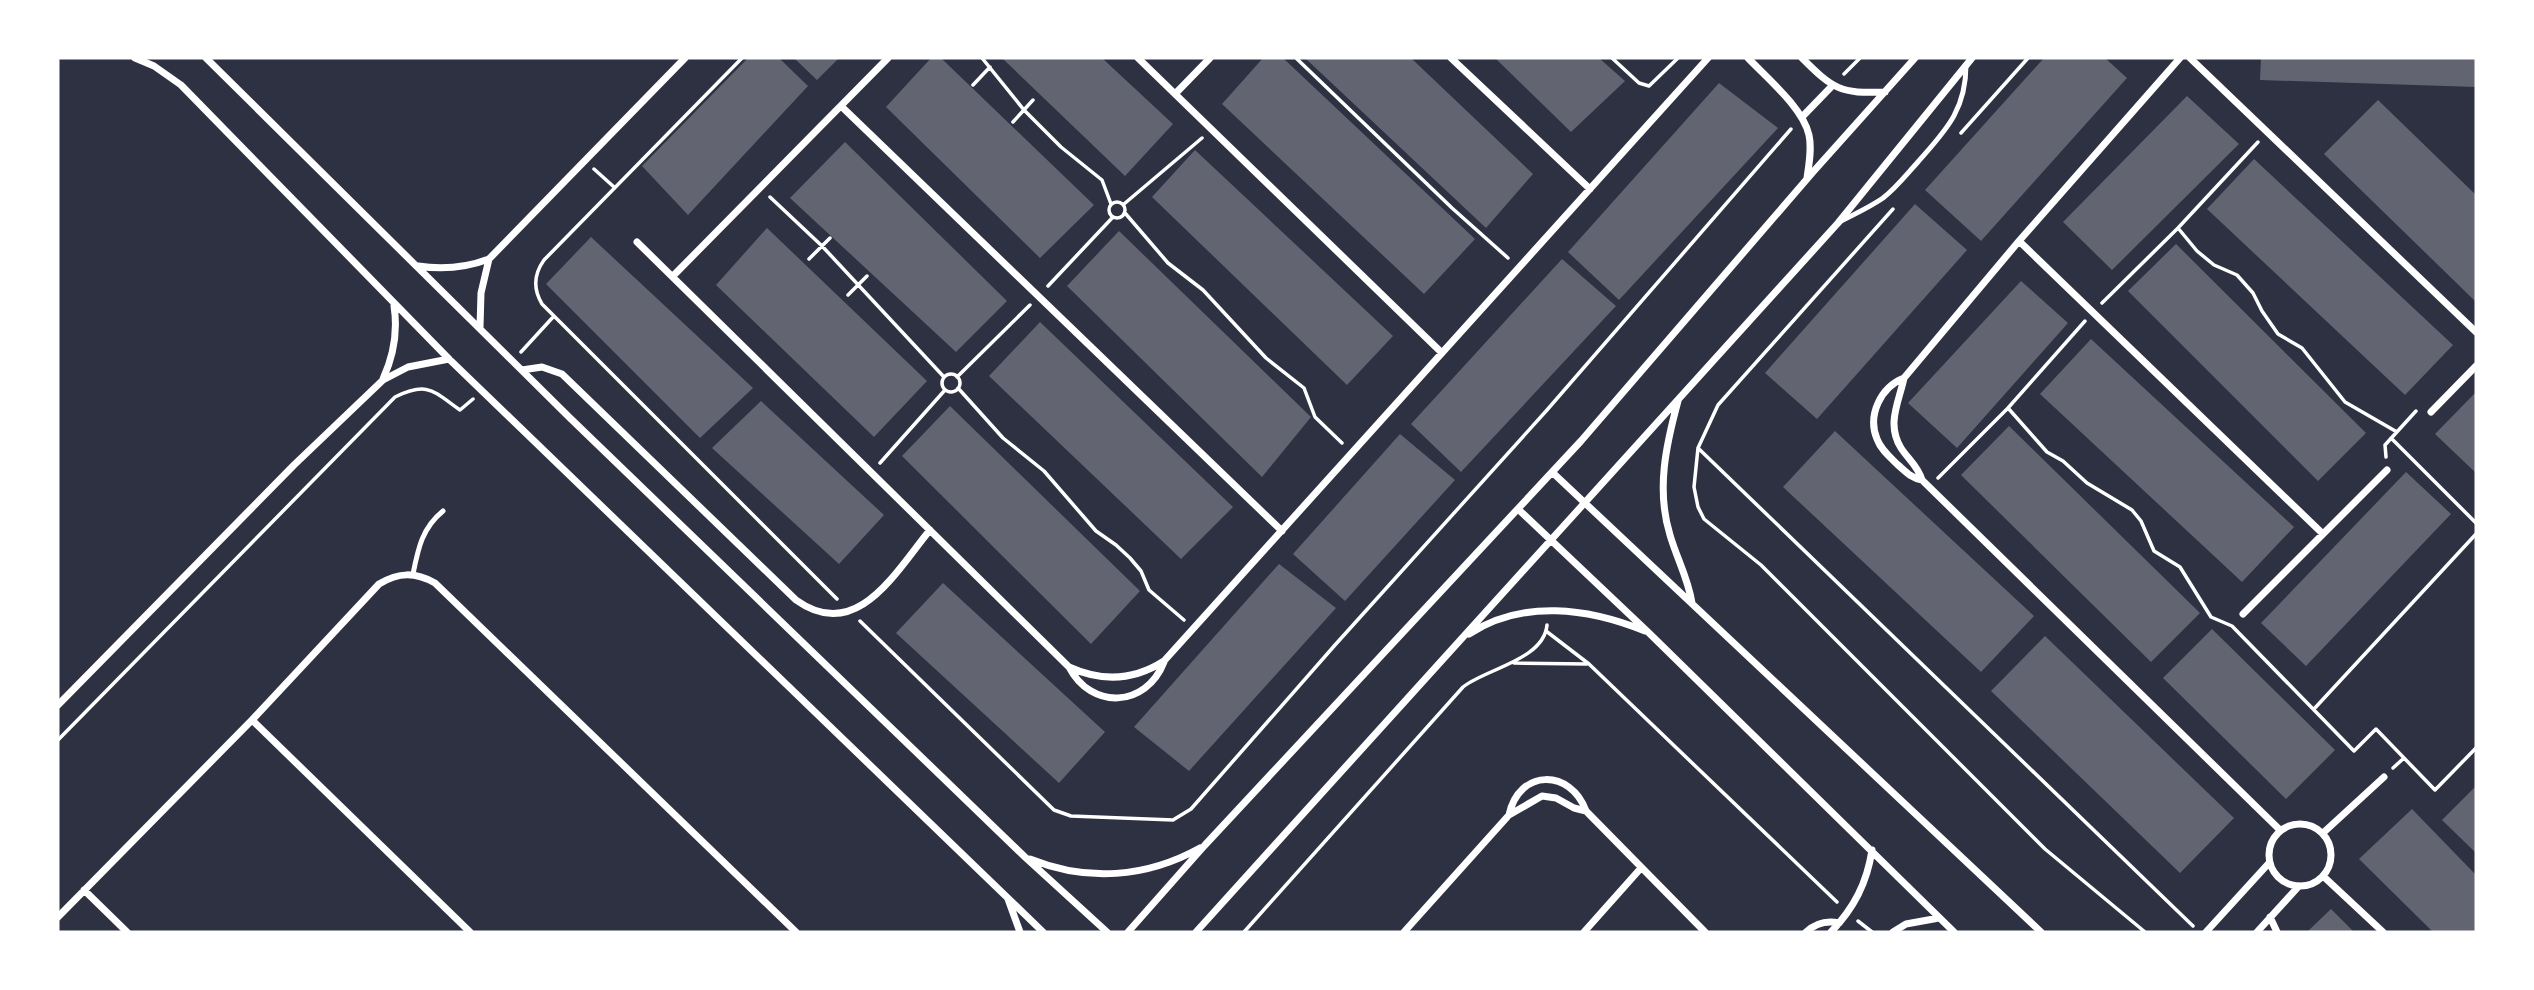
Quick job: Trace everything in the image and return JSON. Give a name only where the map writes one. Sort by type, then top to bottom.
[{"type":"street","points":[[135,58],[161,70],[181,85],[449,359],[1043,932]]},
{"type":"street","points":[[206,58],[522,370],[1026,858],[1107,932]]},
{"type":"street","points":[[417,266],[446,268],[489,259],[685,58]]},
{"type":"street","points":[[673,276],[888,58]]},
{"type":"street","points":[[1138,58],[1442,353]]},
{"type":"street","points":[[1175,94],[1210,58]]},
{"type":"street","points":[[1451,58],[1590,189]]},
{"type":"street","points":[[1069,667],[1082,673],[1110,678],[1139,674],[1164,661],[1708,58]]},
{"type":"street","points":[[1748,58],[1802,117],[1810,146],[1807,181]]},
{"type":"street","points":[[1802,58],[1832,86],[1848,92],[1885,92]]},
{"type":"street","points":[[1812,58],[1815,71]]},
{"type":"street","points":[[1128,932],[1205,845],[1552,472],[1916,58]]},
{"type":"street","points":[[1922,480],[1909,475],[1889,457],[1877,439],[1874,429],[1876,408],[1885,391],[1904,378],[2019,241],[2180,58]]},
{"type":"street","points":[[2190,58],[2476,332]]},
{"type":"street","points":[[1196,932],[1838,223],[1969,61]]},
{"type":"street","points":[[1802,117],[1832,86]]},
{"type":"street","points":[[841,106],[1282,531]]},
{"type":"street","points":[[2019,241],[2323,534]]},
{"type":"street","points":[[637,242],[1069,667],[1074,677],[1091,692],[1112,698],[1124,697],[1145,689],[1160,672],[1164,661]]},
{"type":"street","points":[[480,328],[481,293],[489,259]]},
{"type":"street","points":[[383,380],[394,350],[394,304]]},
{"type":"street","points":[[58,705],[294,465],[383,380],[408,367],[449,359]]},
{"type":"street","points":[[522,370],[542,366],[562,374],[796,600],[816,612],[839,614],[864,606],[930,530]]},
{"type":"street","points":[[2431,412],[2476,366]]},
{"type":"street","points":[[1904,378],[1894,410],[1894,429],[1900,448],[1917,468],[1922,480],[2280,830]]},
{"type":"street","points":[[1679,397],[1664,459],[1663,495],[1670,537],[1684,568],[1692,604]]},
{"type":"street","points":[[2243,614],[2387,470]]},
{"type":"street","points":[[1552,472],[2041,932]]},
{"type":"street","points":[[1518,509],[1649,633],[1954,932]]},
{"type":"street","points":[[58,917],[252,720],[379,584],[389,578],[413,574],[435,583],[796,932]]},
{"type":"street","points":[[1459,640],[1502,618],[1548,609],[1600,616],[1649,633]]},
{"type":"street","points":[[252,720],[470,932]]},
{"type":"street","points":[[2323,833],[2384,777]]},
{"type":"street","points":[[1509,815],[1514,799],[1524,787],[1538,780],[1561,783],[1575,791],[1586,811],[1705,932]]},
{"type":"street","points":[[1404,932],[1509,815],[1542,796],[1556,798],[1586,811]]},
{"type":"street","points":[[2302,823],[2323,833],[2329,843],[2331,855],[2323,876],[2312,884],[2299,886],[2286,883],[2275,875],[2269,863],[2269,851],[2272,839],[2280,830],[2302,823]]},
{"type":"street","points":[[1026,858],[1069,871],[1114,874],[1161,866],[1205,845]]},
{"type":"street","points":[[1831,932],[1848,913],[1865,881],[1872,850]]},
{"type":"street","points":[[2206,932],[2269,863]]},
{"type":"street","points":[[1584,932],[1642,868]]},
{"type":"street","points":[[2323,876],[2384,932]]},
{"type":"street","points":[[2256,932],[2299,886]]},
{"type":"street","points":[[84,890],[127,932]]},
{"type":"street","points":[[1007,895],[1020,932]]},
{"type":"street","points":[[2270,917],[2277,932]]},
{"type":"street","points":[[1892,932],[1914,922],[1939,918]]},
{"type":"street","points":[[1806,932],[1817,924],[1839,923]]},
{"type":"lane","points":[[1838,223],[1871,206],[1895,188],[1947,129],[1960,105],[1969,61]]},
{"type":"lane","points":[[413,574],[422,537],[443,511]]},
{"type":"path","points":[[742,58],[540,266],[535,289],[542,304],[850,611],[1054,810],[1071,816],[1173,820],[1191,809],[1547,410],[1802,117]]},
{"type":"path","points":[[982,58],[1024,110],[1061,147],[1102,180],[1111,204],[1109,211],[1113,217],[1125,214]]},
{"type":"path","points":[[1296,58],[1452,208],[1519,268]]},
{"type":"path","points":[[1612,58],[1639,83],[1649,86],[1678,58]]},
{"type":"path","points":[[1832,86],[1860,58]]},
{"type":"path","points":[[1954,141],[2028,58]]},
{"type":"path","points":[[973,85],[990,67]]},
{"type":"path","points":[[1013,121],[1033,100]]},
{"type":"path","points":[[1124,205],[1213,130]]},
{"type":"path","points":[[1928,487],[2008,408],[2093,312],[2178,228],[2267,132]]},
{"type":"path","points":[[584,161],[615,188]]},
{"type":"path","points":[[761,188],[822,246],[944,377]]},
{"type":"path","points":[[1111,204],[1115,202],[1124,205]]},
{"type":"path","points":[[1899,202],[1718,405],[1698,448],[1694,487],[1698,508],[1704,519],[1761,565],[2045,849],[2145,932]]},
{"type":"path","points":[[1124,205],[1125,214],[1168,263],[1203,290],[1266,358],[1304,388],[1315,417],[1352,453]]},
{"type":"path","points":[[2178,228],[2197,251],[2214,265],[2237,275],[2253,293],[2262,312],[2278,334],[2302,348],[2345,402],[2397,432]]},
{"type":"path","points":[[809,259],[830,238]]},
{"type":"path","points":[[848,295],[867,276]]},
{"type":"path","points":[[513,361],[554,316]]},
{"type":"path","points":[[953,374],[957,377],[960,384],[958,388],[952,392],[945,390],[941,383],[944,377],[953,374]]},
{"type":"path","points":[[958,388],[1003,438],[1044,471],[1096,531],[1130,558],[1141,571],[1149,590],[1193,629]]},
{"type":"path","points":[[58,740],[394,397],[412,389],[436,391],[460,410],[482,391]]},
{"type":"path","points":[[871,472],[945,390]]},
{"type":"path","points":[[2008,408],[2047,452],[2063,461],[2087,483],[2132,510],[2141,521],[2154,551],[2180,567],[2211,617],[2232,626],[2354,751],[2376,729],[2435,790],[2476,748]]},
{"type":"path","points":[[2387,470],[2385,445],[2417,411],[2431,412]]},
{"type":"path","points":[[2391,438],[2476,523]]},
{"type":"path","points":[[1698,448],[2199,932]]},
{"type":"path","points":[[2314,709],[2476,534]]},
{"type":"path","points":[[1244,932],[1462,687],[1473,679],[1513,663],[1540,642],[1546,631],[1548,609]]},
{"type":"path","points":[[2232,626],[2243,614]]},
{"type":"path","points":[[1546,631],[1589,664],[1848,913],[1872,932]]},
{"type":"path","points":[[1513,663],[1589,664]]},
{"type":"building","points":[[748,58],[779,58],[808,86],[688,215],[642,166]]},
{"type":"building","points":[[794,58],[839,58],[817,80]]},
{"type":"building","points":[[931,58],[941,58],[1094,205],[1040,258],[886,107]]},
{"type":"building","points":[[1002,58],[1102,58],[1173,124],[1125,176]]},
{"type":"building","points":[[1263,58],[1283,58],[1475,239],[1424,294],[1222,104]]},
{"type":"building","points":[[1305,58],[1411,58],[1533,174],[1486,228]]},
{"type":"building","points":[[1495,58],[1599,58],[1625,81],[1571,132]]},
{"type":"building","points":[[2044,58],[2105,58],[2127,78],[1981,241],[1925,190]]},
{"type":"building","points":[[2261,58],[2476,58],[2476,87],[2260,80]]},
{"type":"building","points":[[1719,83],[1778,128],[1619,300],[1568,252]]},
{"type":"building","points":[[2187,96],[2239,144],[2112,270],[2063,222]]},
{"type":"building","points":[[2378,100],[2476,195],[2476,302],[2324,154]]},
{"type":"building","points":[[845,142],[1007,301],[956,352],[790,198]]},
{"type":"building","points":[[1195,150],[1393,336],[1347,385],[1152,197]]},
{"type":"building","points":[[2254,159],[2453,345],[2405,395],[2207,209]]},
{"type":"building","points":[[1915,204],[1967,250],[1817,419],[1765,373]]},
{"type":"building","points":[[767,228],[927,381],[874,437],[716,285]]},
{"type":"building","points":[[1119,231],[1311,417],[1262,477],[1067,286]]},
{"type":"building","points":[[591,237],[753,388],[700,438],[546,284]]},
{"type":"building","points":[[2176,244],[2366,433],[2318,481],[2128,291]]},
{"type":"building","points":[[1562,259],[1616,306],[1461,472],[1411,424]]},
{"type":"building","points":[[2021,281],[2068,323],[1957,448],[1908,403]]},
{"type":"building","points":[[1040,322],[1233,507],[1181,559],[989,376]]},
{"type":"building","points":[[2091,339],[2294,527],[2242,582],[2040,394]]},
{"type":"building","points":[[2476,392],[2476,473],[2435,434]]},
{"type":"building","points":[[761,401],[884,515],[839,564],[712,448]]},
{"type":"building","points":[[950,406],[1140,591],[1091,644],[902,456]]},
{"type":"building","points":[[2009,426],[2200,613],[2151,662],[1961,475]]},
{"type":"building","points":[[1835,431],[2034,616],[1981,672],[1783,487]]},
{"type":"building","points":[[1400,434],[1455,480],[1345,601],[1293,554]]},
{"type":"building","points":[[2406,472],[2451,514],[2306,666],[2261,623]]},
{"type":"building","points":[[1279,564],[1336,608],[1189,771],[1134,727]]},
{"type":"building","points":[[943,583],[1105,732],[1059,783],[896,633]]},
{"type":"building","points":[[2212,629],[2335,750],[2286,799],[2163,678]]},
{"type":"building","points":[[2045,636],[2234,818],[2180,873],[1991,691]]},
{"type":"building","points":[[2476,786],[2476,853],[2442,820]]},
{"type":"building","points":[[2412,809],[2476,875],[2476,932],[2433,932],[2359,859]]},
{"type":"building","points":[[2331,909],[2354,932],[2307,932]]}]
